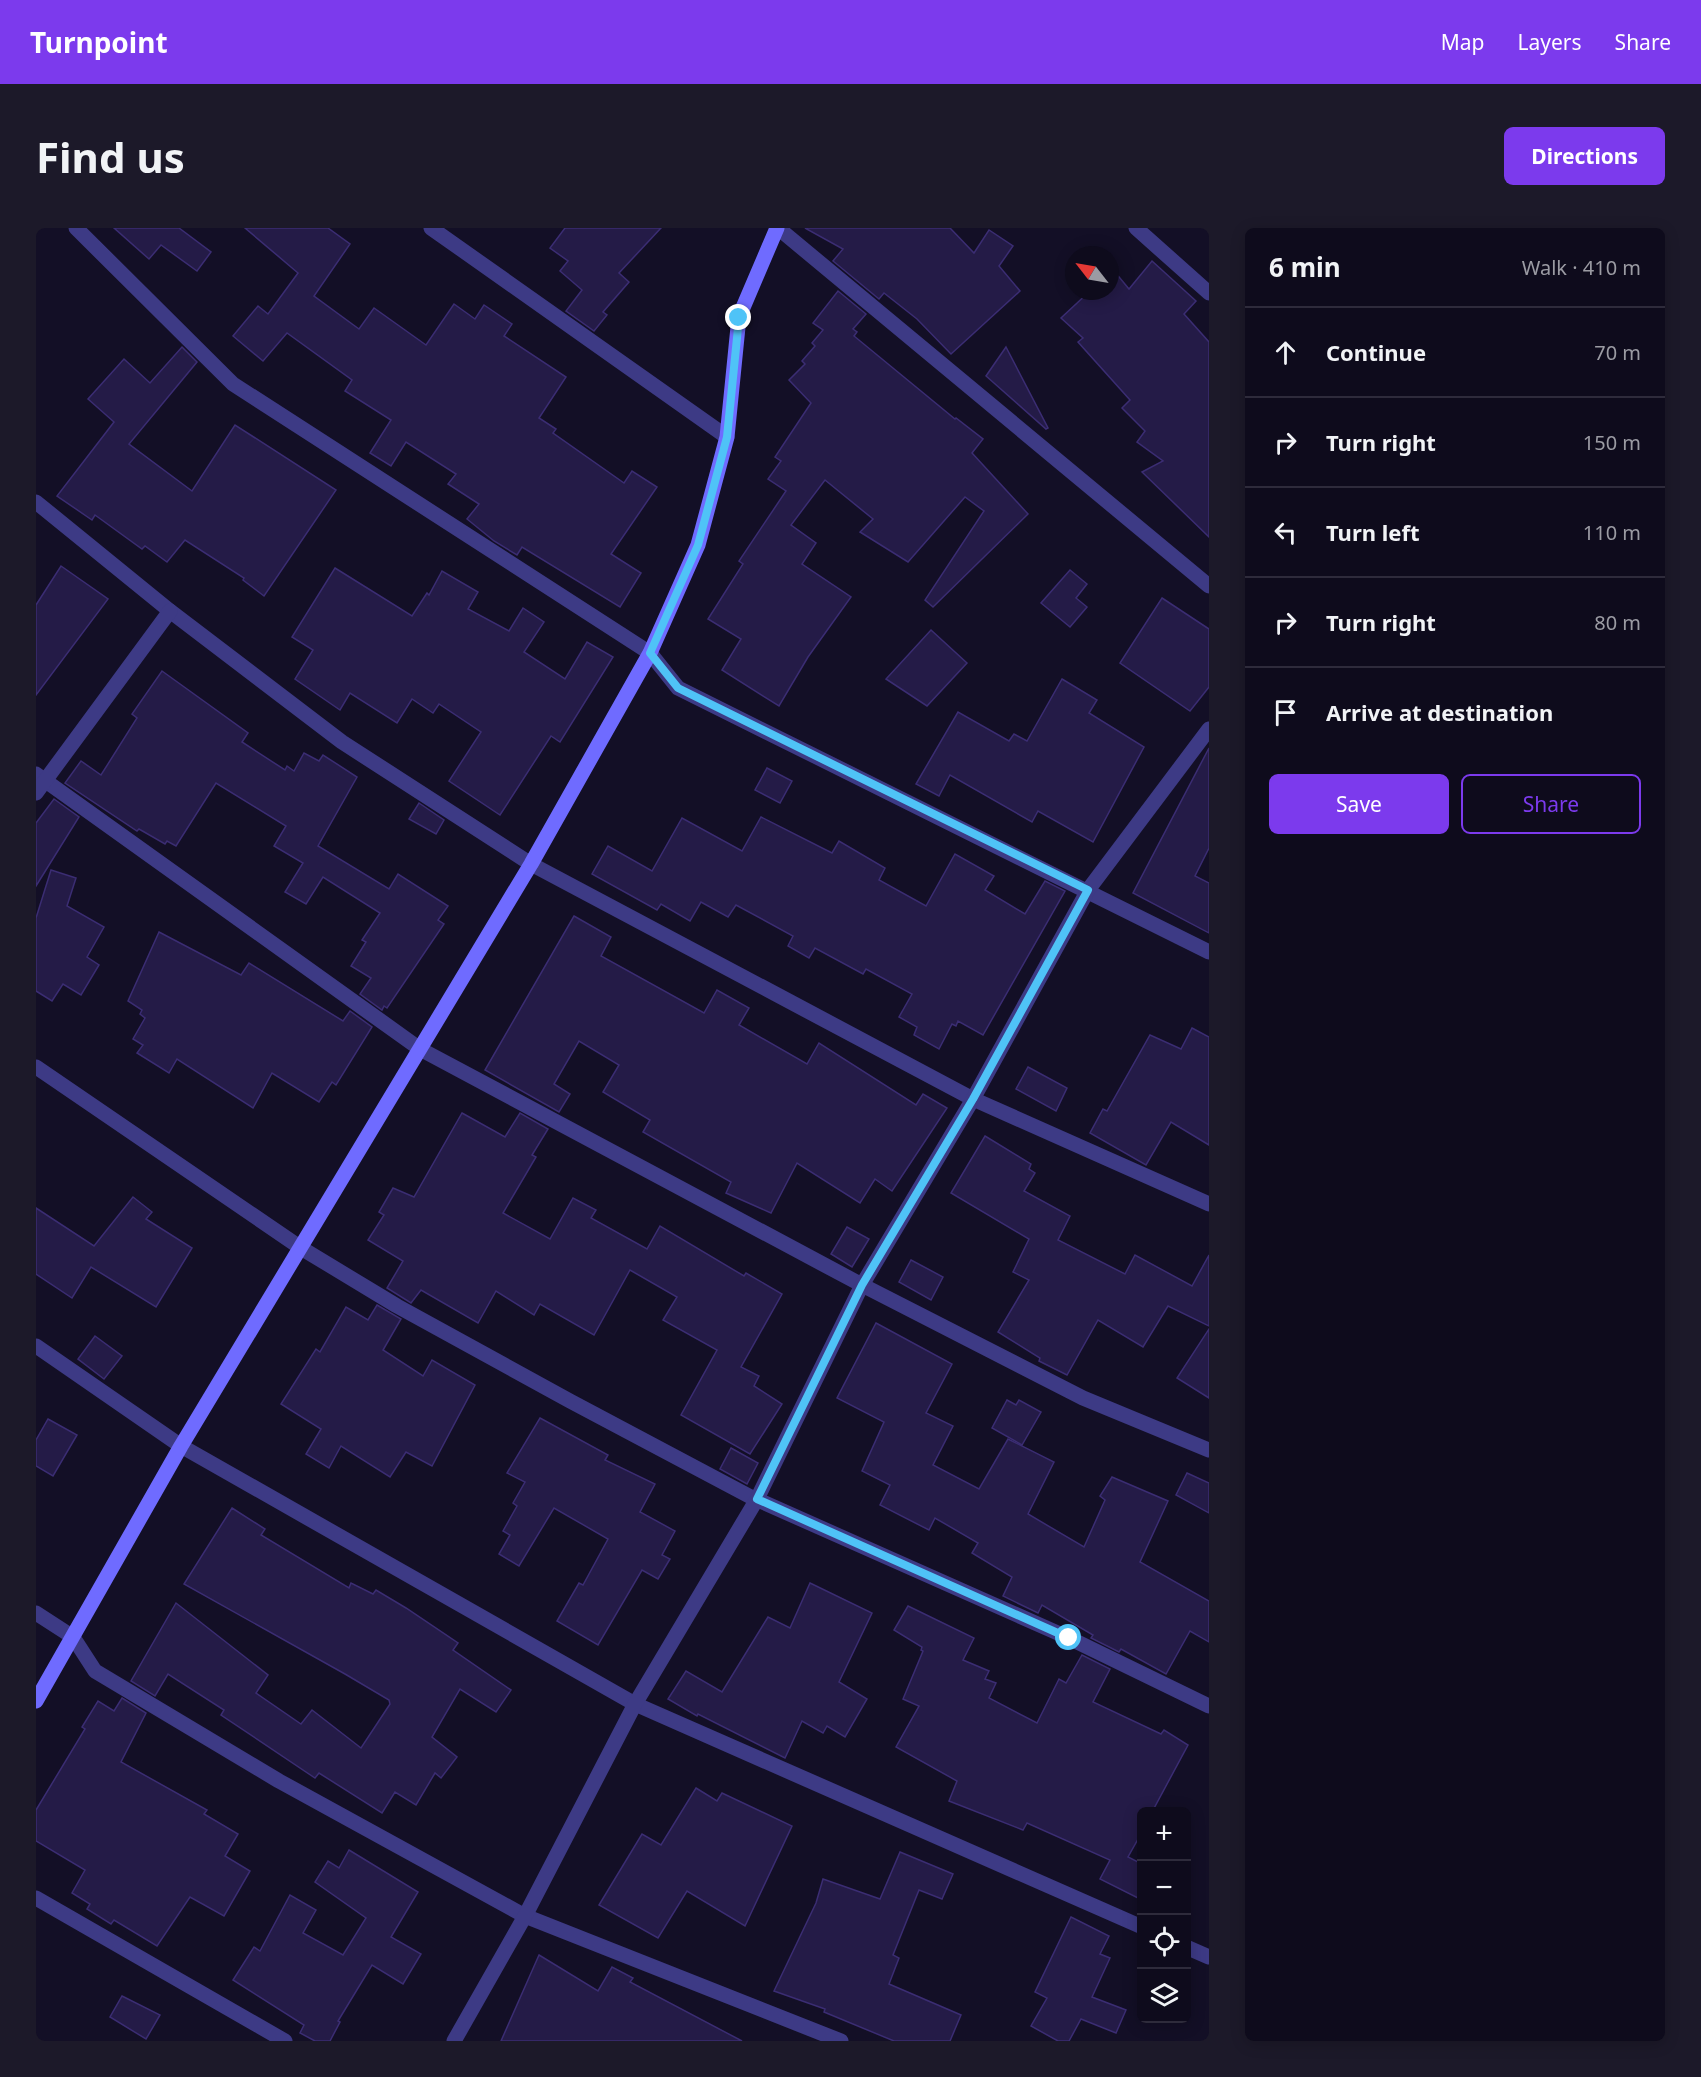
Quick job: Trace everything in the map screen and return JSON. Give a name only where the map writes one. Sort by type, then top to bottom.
[{"type":"main road","points":[[36,1701],[181,1446],[531,864],[650,653],[698,545],[727,437],[739,318],[777,228]]},
{"type":"street","points":[[76,228],[233,384],[650,653],[678,688],[1209,952]]},
{"type":"street","points":[[431,228],[727,437]]},
{"type":"street","points":[[777,228],[1209,586]]},
{"type":"street","points":[[1136,228],[1209,293]]},
{"type":"street","points":[[36,502],[170,611],[342,742],[531,864],[973,1099],[1209,1204]]},
{"type":"street","points":[[170,611],[39,783],[420,1049],[862,1285],[1083,1398],[1209,1450]]},
{"type":"street","points":[[454,2041],[525,1916],[634,1704],[757,1499],[862,1285],[973,1099],[1088,890],[1209,729]]},
{"type":"street","points":[[36,1067],[301,1248],[397,1306],[570,1401],[757,1499],[1069,1638],[1209,1706]]},
{"type":"street","points":[[36,1346],[181,1446],[634,1704],[1137,1925]]},
{"type":"street","points":[[36,1613],[73,1637],[95,1671],[279,1781],[525,1916],[842,2041]]},
{"type":"street","points":[[36,1898],[285,2041]]},
{"type":"street","points":[[1191,1949],[1209,1957]]},
{"type":"building","points":[[114,228],[179,228],[211,252],[197,271],[161,245],[149,259]]},
{"type":"building","points":[[245,228],[328,228],[350,244],[314,296],[359,329],[374,308],[426,345],[454,304],[475,319],[484,305],[512,324],[504,336],[566,377],[539,418],[556,429],[553,433],[624,483],[632,471],[657,487],[611,554],[641,573],[620,607],[522,547],[517,555],[494,541],[467,519],[479,504],[448,484],[456,474],[406,442],[391,466],[370,453],[391,420],[345,391],[352,380],[287,333],[263,361],[233,336],[258,306],[268,314],[298,273]]},
{"type":"building","points":[[565,228],[661,228],[619,273],[629,282],[603,312],[607,315],[594,331],[566,311],[582,290],[560,271],[568,261],[550,248]]},
{"type":"building","points":[[805,228],[950,228],[974,253],[989,230],[1013,246],[999,266],[1020,291],[951,354],[917,319],[884,293],[879,299],[833,261],[843,249]]},
{"type":"building","points":[[1152,261],[1196,301],[1184,314],[1209,342],[1209,537],[1142,472],[1163,461],[1137,442],[1145,431],[1122,408],[1130,400],[1078,342],[1083,338],[1061,318],[1080,300],[1119,300],[1119,277],[1129,289]]},
{"type":"building","points":[[838,291],[866,314],[853,329],[857,332],[854,336],[955,419],[983,439],[972,453],[1028,514],[933,607],[925,600],[984,511],[965,497],[908,562],[860,532],[873,519],[825,480],[791,525],[816,543],[802,564],[851,597],[808,657],[779,706],[722,670],[741,639],[708,619],[743,564],[739,561],[786,491],[768,479],[781,461],[775,457],[811,403],[789,380],[805,364],[802,361],[815,346],[812,343],[823,330],[813,323]]},
{"type":"building","points":[[182,347],[197,362],[129,444],[192,491],[235,425],[336,490],[264,596],[243,580],[244,578],[185,540],[167,562],[145,546],[142,549],[95,515],[92,520],[57,496],[114,422],[88,399],[124,359],[150,383]]},
{"type":"building","points":[[1006,347],[1048,428],[1046,429],[986,376]]},
{"type":"building","points":[[61,566],[108,599],[36,695],[36,605]]},
{"type":"building","points":[[335,568],[412,616],[427,593],[429,595],[442,571],[478,592],[468,609],[509,631],[523,608],[544,622],[524,652],[565,679],[587,642],[613,657],[560,742],[551,736],[500,815],[449,781],[481,732],[439,704],[433,713],[412,699],[397,723],[350,693],[340,710],[295,679],[313,650],[292,637]]},
{"type":"building","points":[[1070,570],[1087,584],[1076,598],[1087,607],[1070,627],[1041,603]]},
{"type":"building","points":[[1162,598],[1209,629],[1209,687],[1190,711],[1120,663]]},
{"type":"building","points":[[931,630],[967,663],[927,706],[886,679]]},
{"type":"building","points":[[162,671],[248,733],[242,742],[285,770],[287,766],[294,771],[304,753],[319,761],[323,755],[357,777],[318,846],[389,889],[398,874],[448,906],[438,920],[444,924],[387,1008],[384,1006],[382,1010],[360,994],[371,978],[351,966],[366,942],[362,940],[380,913],[323,877],[306,904],[285,892],[303,863],[274,846],[286,826],[216,783],[176,846],[167,841],[165,844],[139,829],[137,831],[65,783],[81,761],[101,775],[137,718],[132,714]]},
{"type":"building","points":[[1062,679],[1097,700],[1089,713],[1144,747],[1093,842],[1038,811],[1032,822],[950,775],[939,796],[916,784],[958,712],[1009,741],[1014,734],[1027,741]]},
{"type":"building","points":[[1209,748],[1209,848],[1195,876],[1209,883],[1209,933],[1133,893]]},
{"type":"building","points":[[767,768],[792,781],[780,803],[755,790]]},
{"type":"building","points":[[54,799],[79,817],[36,886],[36,823]]},
{"type":"building","points":[[419,803],[444,820],[436,834],[409,819]]},
{"type":"building","points":[[761,817],[832,853],[839,841],[885,868],[879,880],[926,906],[955,854],[994,876],[985,890],[1025,914],[1045,881],[1065,891],[983,1035],[958,1021],[956,1026],[952,1024],[939,1049],[914,1035],[917,1027],[899,1017],[912,994],[866,969],[863,974],[815,948],[809,958],[788,946],[793,936],[736,905],[728,917],[701,902],[690,921],[661,904],[657,910],[592,874],[608,846],[652,871],[682,818],[742,851]]},
{"type":"building","points":[[51,870],[76,878],[67,906],[104,927],[87,957],[99,965],[81,995],[63,984],[52,1001],[36,991],[36,918]]},
{"type":"building","points":[[574,916],[611,937],[601,956],[704,1013],[717,990],[749,1008],[739,1025],[807,1064],[819,1043],[916,1105],[923,1094],[947,1108],[892,1191],[875,1179],[860,1203],[797,1163],[771,1213],[726,1193],[731,1182],[643,1132],[650,1120],[603,1092],[619,1065],[579,1041],[554,1084],[570,1094],[559,1112],[485,1070]]},
{"type":"building","points":[[159,932],[241,975],[249,963],[343,1021],[350,1011],[372,1027],[336,1085],[332,1082],[319,1102],[272,1073],[253,1108],[177,1059],[169,1073],[137,1053],[143,1045],[133,1039],[145,1018],[140,1014],[142,1010],[128,1001]]},
{"type":"building","points":[[1192,1028],[1209,1037],[1209,1145],[1171,1122],[1146,1165],[1090,1133],[1103,1109],[1107,1111],[1150,1035],[1181,1049]]},
{"type":"building","points":[[1028,1067],[1067,1088],[1056,1111],[1016,1089]]},
{"type":"building","points":[[462,1113],[505,1137],[520,1113],[548,1129],[532,1155],[536,1157],[503,1213],[550,1239],[573,1198],[596,1210],[591,1218],[647,1249],[660,1226],[744,1276],[746,1273],[782,1294],[741,1367],[759,1376],[754,1386],[782,1404],[750,1454],[681,1415],[717,1350],[663,1320],[677,1297],[630,1270],[594,1335],[540,1304],[534,1315],[496,1291],[478,1323],[421,1290],[411,1303],[387,1288],[403,1261],[368,1240],[384,1215],[379,1212],[393,1188],[414,1197]]},
{"type":"building","points":[[985,1136],[1031,1164],[1029,1169],[1035,1173],[1024,1191],[1070,1216],[1058,1240],[1125,1274],[1135,1255],[1192,1286],[1209,1255],[1209,1326],[1168,1306],[1143,1347],[1098,1320],[1067,1375],[1039,1361],[1040,1358],[998,1332],[1029,1280],[1013,1272],[1029,1239],[951,1193]]},
{"type":"building","points":[[133,1197],[152,1212],[146,1219],[192,1248],[156,1307],[91,1267],[72,1298],[36,1274],[36,1208],[94,1246]]},
{"type":"building","points":[[847,1227],[869,1239],[852,1267],[831,1254]]},
{"type":"building","points":[[911,1260],[943,1277],[931,1300],[899,1282]]},
{"type":"building","points":[[377,1305],[401,1319],[383,1350],[423,1376],[432,1360],[475,1385],[432,1466],[406,1452],[390,1477],[341,1446],[329,1468],[306,1454],[321,1429],[281,1404],[316,1349],[320,1352],[346,1307],[368,1320]]},
{"type":"building","points":[[876,1323],[952,1364],[926,1413],[953,1426],[933,1465],[979,1489],[1008,1439],[1054,1462],[1028,1514],[1084,1547],[1105,1500],[1100,1496],[1112,1477],[1168,1501],[1140,1562],[1209,1601],[1209,1642],[1190,1631],[1166,1674],[1121,1649],[1119,1652],[1091,1638],[1093,1635],[1042,1605],[1038,1613],[1003,1596],[1012,1577],[972,1553],[978,1543],[935,1518],[929,1530],[880,1505],[890,1485],[862,1471],[884,1422],[837,1398]]},
{"type":"building","points":[[1209,1329],[1209,1398],[1177,1378]]},
{"type":"building","points":[[95,1336],[122,1356],[104,1379],[78,1359]]},
{"type":"building","points":[[1007,1400],[1016,1405],[1019,1400],[1041,1412],[1022,1445],[992,1428]]},
{"type":"building","points":[[540,1418],[608,1455],[605,1460],[655,1484],[640,1512],[675,1531],[662,1555],[670,1559],[658,1579],[642,1570],[598,1645],[557,1621],[579,1583],[583,1585],[608,1539],[554,1508],[519,1566],[499,1554],[510,1535],[503,1531],[517,1506],[513,1503],[525,1482],[507,1473]]},
{"type":"building","points":[[48,1419],[77,1435],[53,1476],[36,1466],[36,1440]]},
{"type":"building","points":[[731,1448],[758,1463],[747,1484],[720,1469]]},
{"type":"building","points":[[1187,1473],[1209,1483],[1209,1513],[1176,1495]]},
{"type":"building","points":[[232,1508],[265,1529],[261,1535],[349,1588],[351,1583],[373,1594],[376,1590],[406,1608],[458,1643],[453,1650],[511,1690],[496,1712],[460,1689],[432,1737],[457,1757],[441,1778],[435,1773],[416,1805],[395,1792],[382,1813],[319,1773],[315,1778],[221,1715],[224,1710],[168,1674],[155,1696],[131,1681],[176,1603],[268,1675],[256,1693],[301,1724],[312,1710],[361,1748],[390,1704],[389,1700],[345,1674],[184,1584]]},
{"type":"building","points":[[810,1583],[872,1613],[839,1682],[867,1699],[845,1737],[827,1726],[823,1733],[802,1721],[785,1758],[698,1714],[697,1716],[668,1699],[686,1671],[722,1692],[768,1617],[790,1628]]},
{"type":"building","points":[[908,1606],[974,1638],[963,1660],[989,1671],[985,1679],[996,1683],[989,1698],[1037,1723],[1059,1679],[1066,1683],[1082,1655],[1110,1669],[1093,1702],[1161,1734],[1164,1730],[1188,1745],[1155,1807],[1137,1807],[1137,1841],[1128,1857],[1137,1862],[1137,1898],[1100,1879],[1110,1860],[1027,1823],[1023,1830],[949,1801],[957,1781],[896,1747],[919,1706],[903,1699],[923,1651],[922,1647],[894,1630]]},
{"type":"building","points":[[122,1698],[146,1713],[121,1762],[207,1810],[204,1814],[238,1834],[225,1856],[250,1871],[224,1916],[190,1897],[157,1946],[114,1920],[111,1924],[87,1909],[90,1904],[72,1893],[85,1870],[36,1841],[36,1810],[85,1729],[82,1727],[98,1701],[114,1711]]},
{"type":"building","points":[[696,1788],[717,1801],[722,1793],[792,1826],[745,1926],[687,1891],[658,1938],[599,1905],[642,1834],[661,1845]]},
{"type":"building","points":[[349,1850],[418,1892],[391,1937],[421,1954],[403,1984],[372,1965],[338,2021],[340,2022],[330,2041],[315,2041],[300,2033],[304,2025],[233,1980],[254,1947],[260,1951],[290,1895],[316,1910],[303,1933],[343,1955],[366,1918],[315,1882],[328,1861],[339,1868]]},
{"type":"building","points":[[900,1852],[953,1874],[942,1899],[919,1890],[893,1955],[899,1958],[889,1984],[961,2015],[950,2041],[894,2041],[824,2012],[825,2009],[774,1991],[816,1903],[823,1879],[880,1899]]},
{"type":"building","points":[[1071,1917],[1109,1936],[1100,1954],[1110,1958],[1092,1997],[1126,2010],[1116,2033],[1081,2019],[1069,2041],[1058,2041],[1031,2026],[1047,1998],[1035,1992]]},
{"type":"building","points":[[539,1955],[598,1991],[612,1967],[633,1978],[630,1982],[742,2041],[501,2041]]},
{"type":"building","points":[[122,1996],[160,2015],[146,2039],[110,2017]]},
{"type":"route","points":[[739,318],[727,437],[698,545],[650,653],[678,688],[1088,890],[973,1099],[862,1285],[757,1499],[1069,1638]]}]
